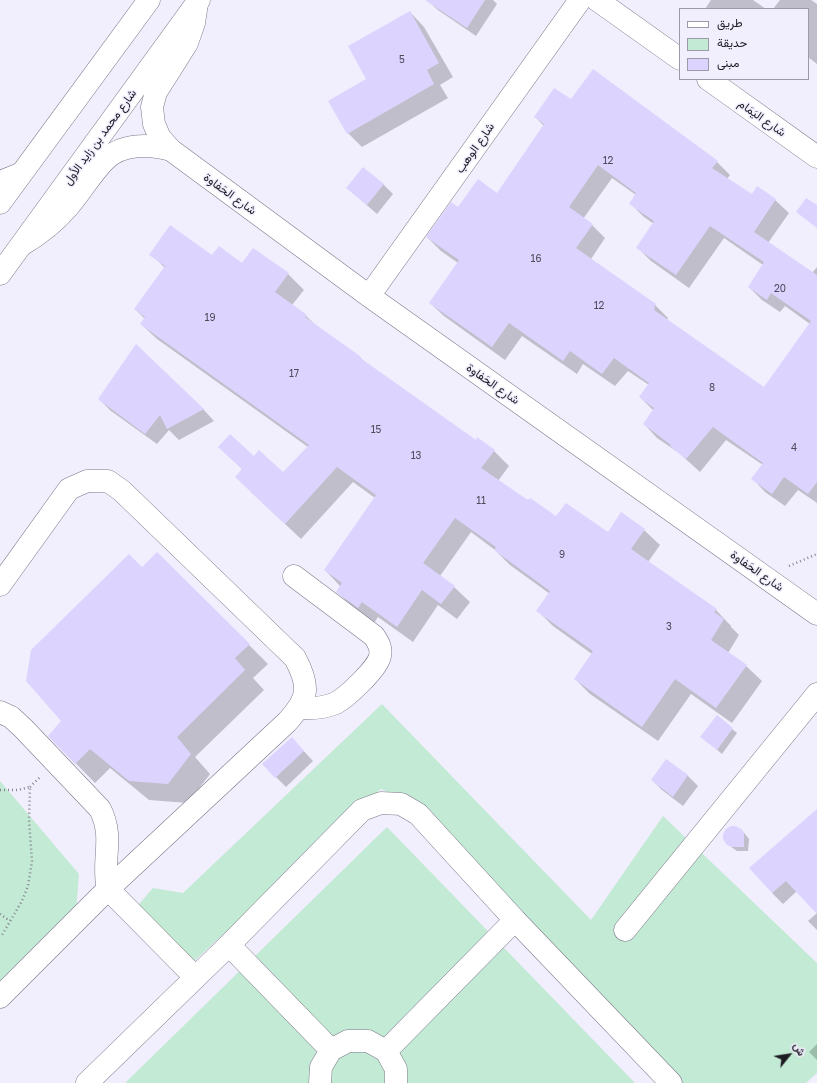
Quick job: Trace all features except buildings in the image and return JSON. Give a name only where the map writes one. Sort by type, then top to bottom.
[{"type":"street","points":[[0,203],[149,0]]},
{"type":"street","name":"شارع الوهب","points":[[369,296],[580,0]]},
{"type":"street","points":[[596,0],[679,58]]},
{"type":"street","name":"شارع الحَفاوة","points":[[198,1],[194,24],[187,43],[156,92],[152,107],[154,124],[160,138],[171,150],[369,296],[817,614]]},
{"type":"street","name":"شارع محمد بن زايد الأول","points":[[0,274],[198,1]]},
{"type":"street","name":"شارع اليَمَام","points":[[709,80],[817,157]]},
{"type":"street","name":"شارع الحَفاوة","points":[[20,247],[54,222],[105,159],[121,150],[139,145],[157,146],[171,150]]},
{"type":"street","points":[[0,182],[20,174]]},
{"type":"street","points":[[0,584],[69,489],[87,480],[108,481],[122,490],[295,658],[303,673],[305,691],[300,708],[288,722],[108,889],[0,997]]},
{"type":"street","points":[[294,576],[374,636],[378,642],[381,655],[376,666],[345,697],[325,707],[312,709],[300,708]]},
{"type":"street","points":[[625,930],[817,694]]},
{"type":"street","points":[[0,712],[11,717],[19,724],[100,809],[106,820],[108,831],[106,873],[108,889],[195,977]]},
{"type":"street","points":[[87,1083],[229,945],[362,810],[381,803],[401,804],[418,814],[515,920],[671,1083]]},
{"type":"street","points":[[386,1051],[515,920]]},
{"type":"street","points":[[229,945],[331,1050]]},
{"type":"street","points":[[320,1083],[321,1067],[331,1050],[348,1041],[368,1041],[386,1051],[396,1069],[396,1083]]},
{"type":"path","points":[[0,790],[18,790],[30,787],[29,820],[32,861],[28,886],[24,896],[0,936]]},
{"type":"path","points":[[0,914],[10,921]]},
{"type":"green space","points":[[382,704],[591,920],[663,816],[817,963],[817,1073],[806,1083],[676,1083],[415,805],[381,789],[193,962],[134,910],[153,888],[183,893]]},
{"type":"green space","points":[[0,781],[79,874],[76,913],[0,987]]},
{"type":"green space","points":[[387,827],[635,1083],[125,1083]]}]
